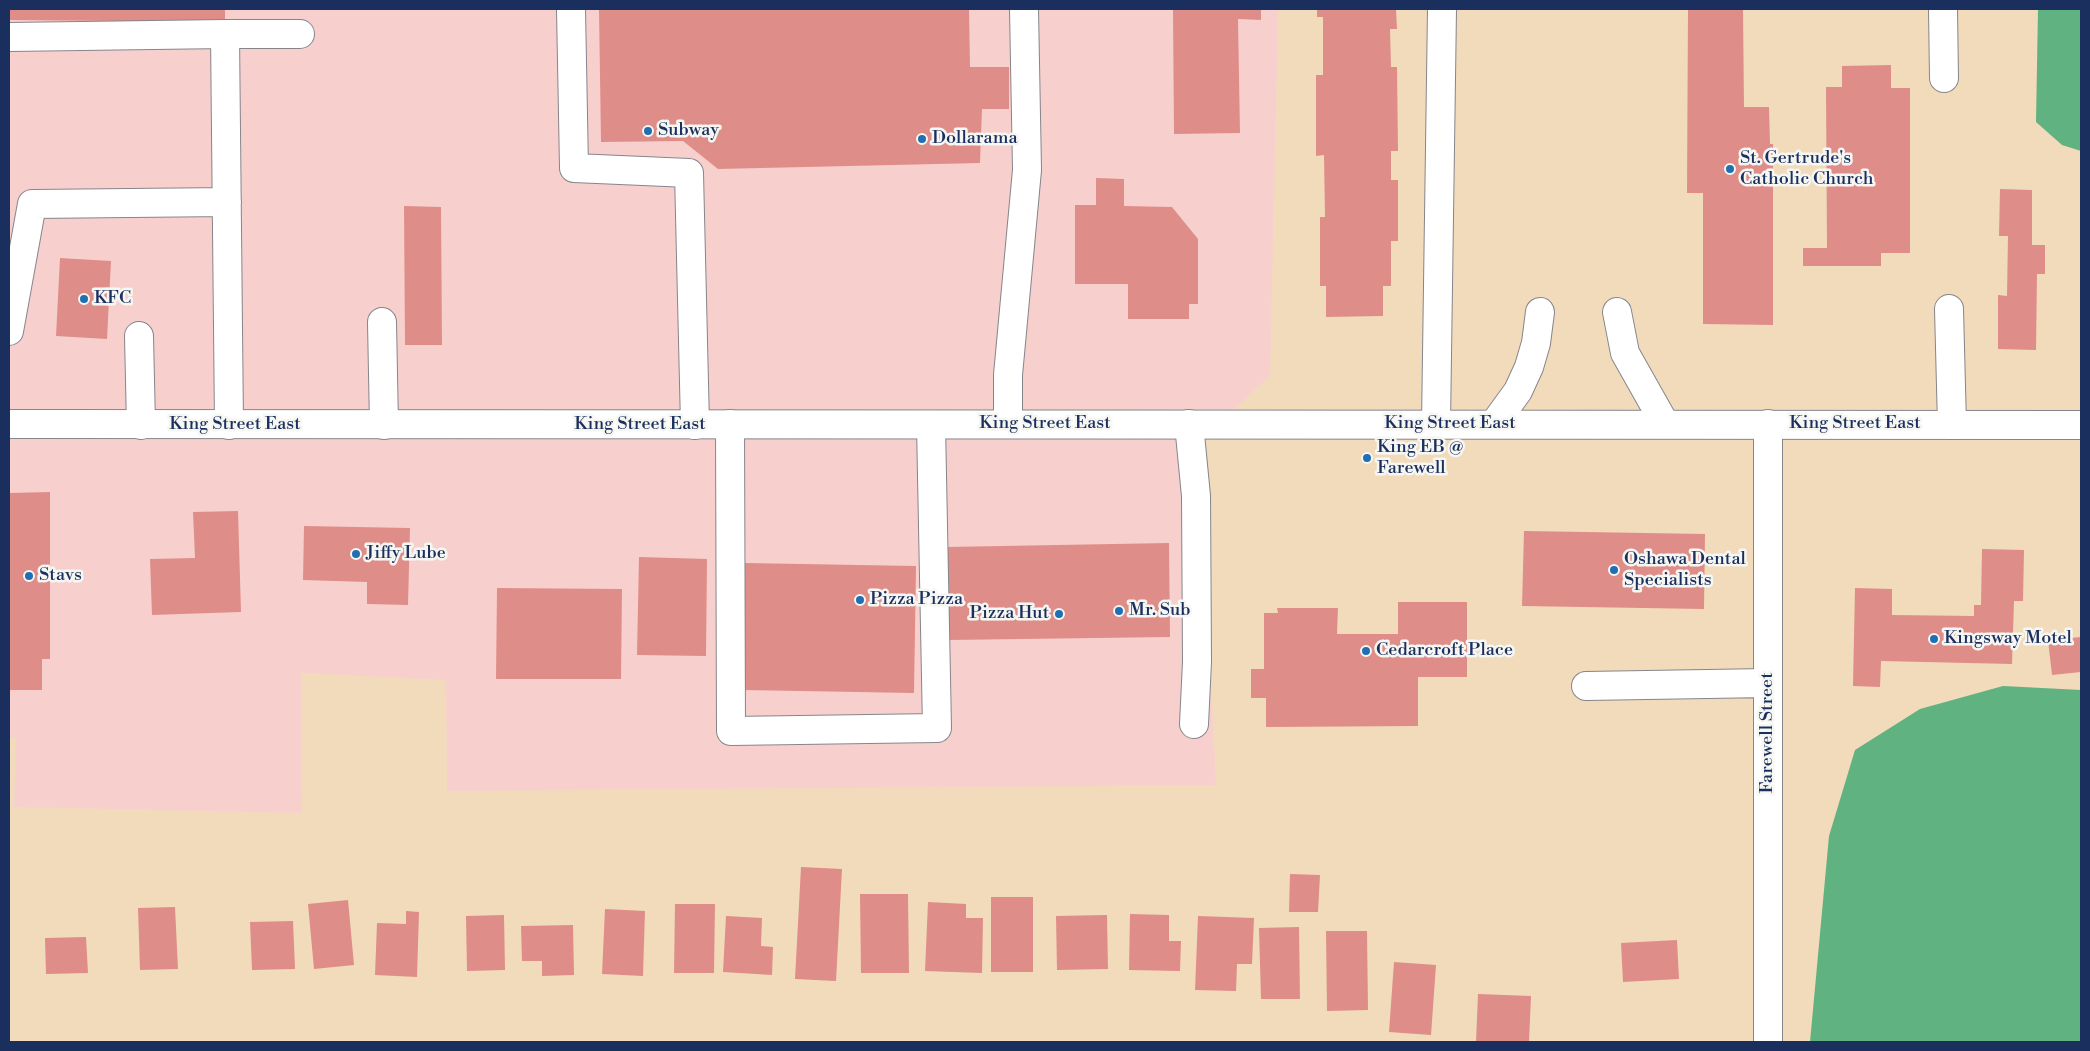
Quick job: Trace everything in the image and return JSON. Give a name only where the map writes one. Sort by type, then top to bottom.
[{"type":"main road","points":[[571,9],[574,168],[689,173],[696,425]]},
{"type":"main road","points":[[1008,424],[1008,375],[1027,170],[1024,9]]},
{"type":"main road","points":[[1436,424],[1442,9]]},
{"type":"main road","points":[[1943,9],[1944,78]]},
{"type":"main road","points":[[225,34],[229,425]]},
{"type":"main road","points":[[9,37],[300,34]]},
{"type":"main road","points":[[9,331],[32,204],[227,202]]},
{"type":"main road","points":[[1949,309],[1952,425]]},
{"type":"main road","points":[[1494,424],[1518,391],[1529,367],[1536,343],[1540,312]]},
{"type":"main road","points":[[1617,312],[1625,353],[1665,424]]},
{"type":"main road","points":[[382,322],[384,425]]},
{"type":"main road","points":[[139,336],[141,425]]},
{"type":"main road","name":"King Street East","points":[[9,424],[2081,425]]},
{"type":"main road","points":[[730,424],[731,731],[927,728],[926,425]]},
{"type":"main road","points":[[1189,424],[1196,496],[1197,662],[1194,724]]},
{"type":"main road","name":"Farewell Street","points":[[1768,424],[1768,1042]]},
{"type":"main road","points":[[1586,686],[1768,683]]},
{"type":"shaded area","points":[[9,9],[1278,9],[1270,376],[1199,441],[1216,785],[447,791],[446,680],[301,673],[302,813],[14,807],[16,737],[9,737]]},
{"type":"green space","points":[[2038,9],[2081,9],[2081,151],[2062,145],[2036,122]]},
{"type":"green space","points":[[2003,686],[2081,690],[2081,1042],[1810,1042],[1829,836],[1855,750],[1920,709]]},
{"type":"building","points":[[9,9],[225,9],[225,22],[9,20]]},
{"type":"building","points":[[599,9],[969,9],[970,67],[1009,67],[1009,109],[982,109],[980,163],[718,169],[683,141],[601,142]]},
{"type":"building","points":[[1173,9],[1261,9],[1261,20],[1238,19],[1240,133],[1174,134]]},
{"type":"building","points":[[1317,9],[1396,9],[1397,29],[1390,29],[1391,67],[1397,67],[1398,151],[1391,151],[1391,180],[1398,180],[1398,241],[1391,241],[1391,286],[1383,286],[1383,316],[1326,317],[1326,286],[1320,286],[1320,217],[1325,217],[1324,155],[1316,156],[1316,75],[1323,75],[1323,17],[1317,17]]},
{"type":"building","name":"St. Gertrude's Catholic Church","points":[[1688,9],[1743,9],[1744,107],[1769,107],[1770,144],[1773,144],[1773,325],[1703,324],[1703,193],[1687,193]]},
{"type":"building","points":[[1891,65],[1891,88],[1910,88],[1910,253],[1881,253],[1881,266],[1803,266],[1803,248],[1827,248],[1826,87],[1842,87],[1842,66]]},
{"type":"building","points":[[1096,178],[1124,179],[1124,206],[1172,207],[1198,239],[1198,304],[1189,304],[1189,319],[1128,319],[1128,284],[1075,284],[1075,205],[1096,205]]},
{"type":"building","points":[[2000,189],[2032,190],[2032,245],[2045,245],[2045,274],[2037,274],[2036,350],[1998,349],[1998,295],[2007,296],[2008,236],[1999,236]]},
{"type":"building","points":[[404,206],[441,207],[442,345],[405,345]]},
{"type":"building","name":"KFC","points":[[60,258],[111,261],[107,339],[56,336]]},
{"type":"building","name":"Stavs","points":[[50,492],[50,659],[42,659],[42,690],[9,690],[9,493]]},
{"type":"building","points":[[238,511],[241,612],[152,615],[150,559],[195,558],[193,512]]},
{"type":"building","name":"Jiffy Lube","points":[[304,526],[410,528],[408,605],[367,604],[367,582],[303,580]]},
{"type":"building","name":"Oshawa Dental Specialists","points":[[1524,531],[1705,534],[1704,609],[1522,606]]},
{"type":"building","points":[[1169,543],[1170,637],[948,640],[946,547]]},
{"type":"building","name":"Kingsway Motel","points":[[1982,549],[2024,550],[2023,601],[2014,601],[2012,664],[1881,661],[1880,687],[1853,686],[1855,588],[1892,589],[1892,615],[1974,616],[1974,605],[1981,605]]},
{"type":"building","points":[[639,557],[707,559],[706,656],[637,655]]},
{"type":"building","points":[[745,563],[916,566],[914,693],[743,690]]},
{"type":"building","points":[[497,588],[622,589],[621,679],[496,679]]},
{"type":"building","name":"Cedarcroft Place","points":[[1398,602],[1467,602],[1467,677],[1418,677],[1418,726],[1266,727],[1266,698],[1251,698],[1251,669],[1264,669],[1264,613],[1278,613],[1277,608],[1338,608],[1337,634],[1398,634]]},
{"type":"building","points":[[2081,637],[2081,672],[2052,675],[2048,640]]},
{"type":"building","points":[[801,867],[842,869],[836,981],[795,979]]},
{"type":"building","points":[[1290,874],[1320,875],[1318,912],[1289,912]]},
{"type":"building","points":[[860,894],[908,894],[909,973],[861,973]]},
{"type":"building","points":[[991,897],[1033,897],[1033,972],[991,972]]},
{"type":"building","points":[[348,900],[354,965],[314,969],[308,904]]},
{"type":"building","points":[[928,902],[966,904],[966,918],[983,918],[982,973],[925,971]]},
{"type":"building","points":[[675,904],[715,904],[714,973],[674,973]]},
{"type":"building","points":[[175,907],[178,969],[140,970],[138,908]]},
{"type":"building","points":[[605,909],[645,911],[643,976],[602,974]]},
{"type":"building","points":[[406,911],[419,912],[417,977],[375,975],[377,923],[406,924]]},
{"type":"building","points":[[1130,914],[1169,915],[1169,941],[1181,941],[1180,971],[1129,970]]},
{"type":"building","points":[[504,915],[505,970],[467,971],[466,916]]},
{"type":"building","points":[[1107,915],[1108,969],[1057,970],[1056,916]]},
{"type":"building","points":[[726,916],[762,918],[761,946],[773,947],[772,975],[723,972]]},
{"type":"building","points":[[1198,916],[1254,918],[1252,964],[1237,964],[1236,991],[1195,990]]},
{"type":"building","points":[[293,921],[295,969],[252,970],[250,922]]},
{"type":"building","points":[[573,925],[574,975],[542,976],[542,961],[522,961],[521,926]]},
{"type":"building","points":[[1299,927],[1300,999],[1261,999],[1259,928]]},
{"type":"building","points":[[1326,931],[1367,931],[1368,1010],[1327,1011]]},
{"type":"building","points":[[86,937],[88,973],[46,974],[45,938]]},
{"type":"building","points":[[1677,940],[1679,979],[1623,982],[1621,943]]},
{"type":"building","points":[[1394,962],[1436,965],[1431,1035],[1389,1032]]},
{"type":"building","points":[[1478,994],[1531,996],[1529,1042],[1476,1042]]},
{"type":"place","name":"Subway","points":[[648,131]]},
{"type":"place","name":"Dollarama","points":[[922,139]]},
{"type":"place","name":"St. Gertrude's Catholic Church","points":[[1730,169]]},
{"type":"place","name":"KFC","points":[[84,299]]},
{"type":"place","name":"King EB @ Farewell","points":[[1367,458]]},
{"type":"place","name":"Jiffy Lube","points":[[356,554]]},
{"type":"place","name":"Oshawa Dental Specialists","points":[[1614,570]]},
{"type":"place","name":"Stavs","points":[[29,576]]},
{"type":"place","name":"Pizza Pizza","points":[[860,600]]},
{"type":"place","name":"Mr. Sub","points":[[1119,611]]},
{"type":"place","name":"Pizza Hut","points":[[1059,614]]},
{"type":"place","name":"Kingsway Motel","points":[[1934,639]]},
{"type":"place","name":"Cedarcroft Place","points":[[1366,651]]}]
